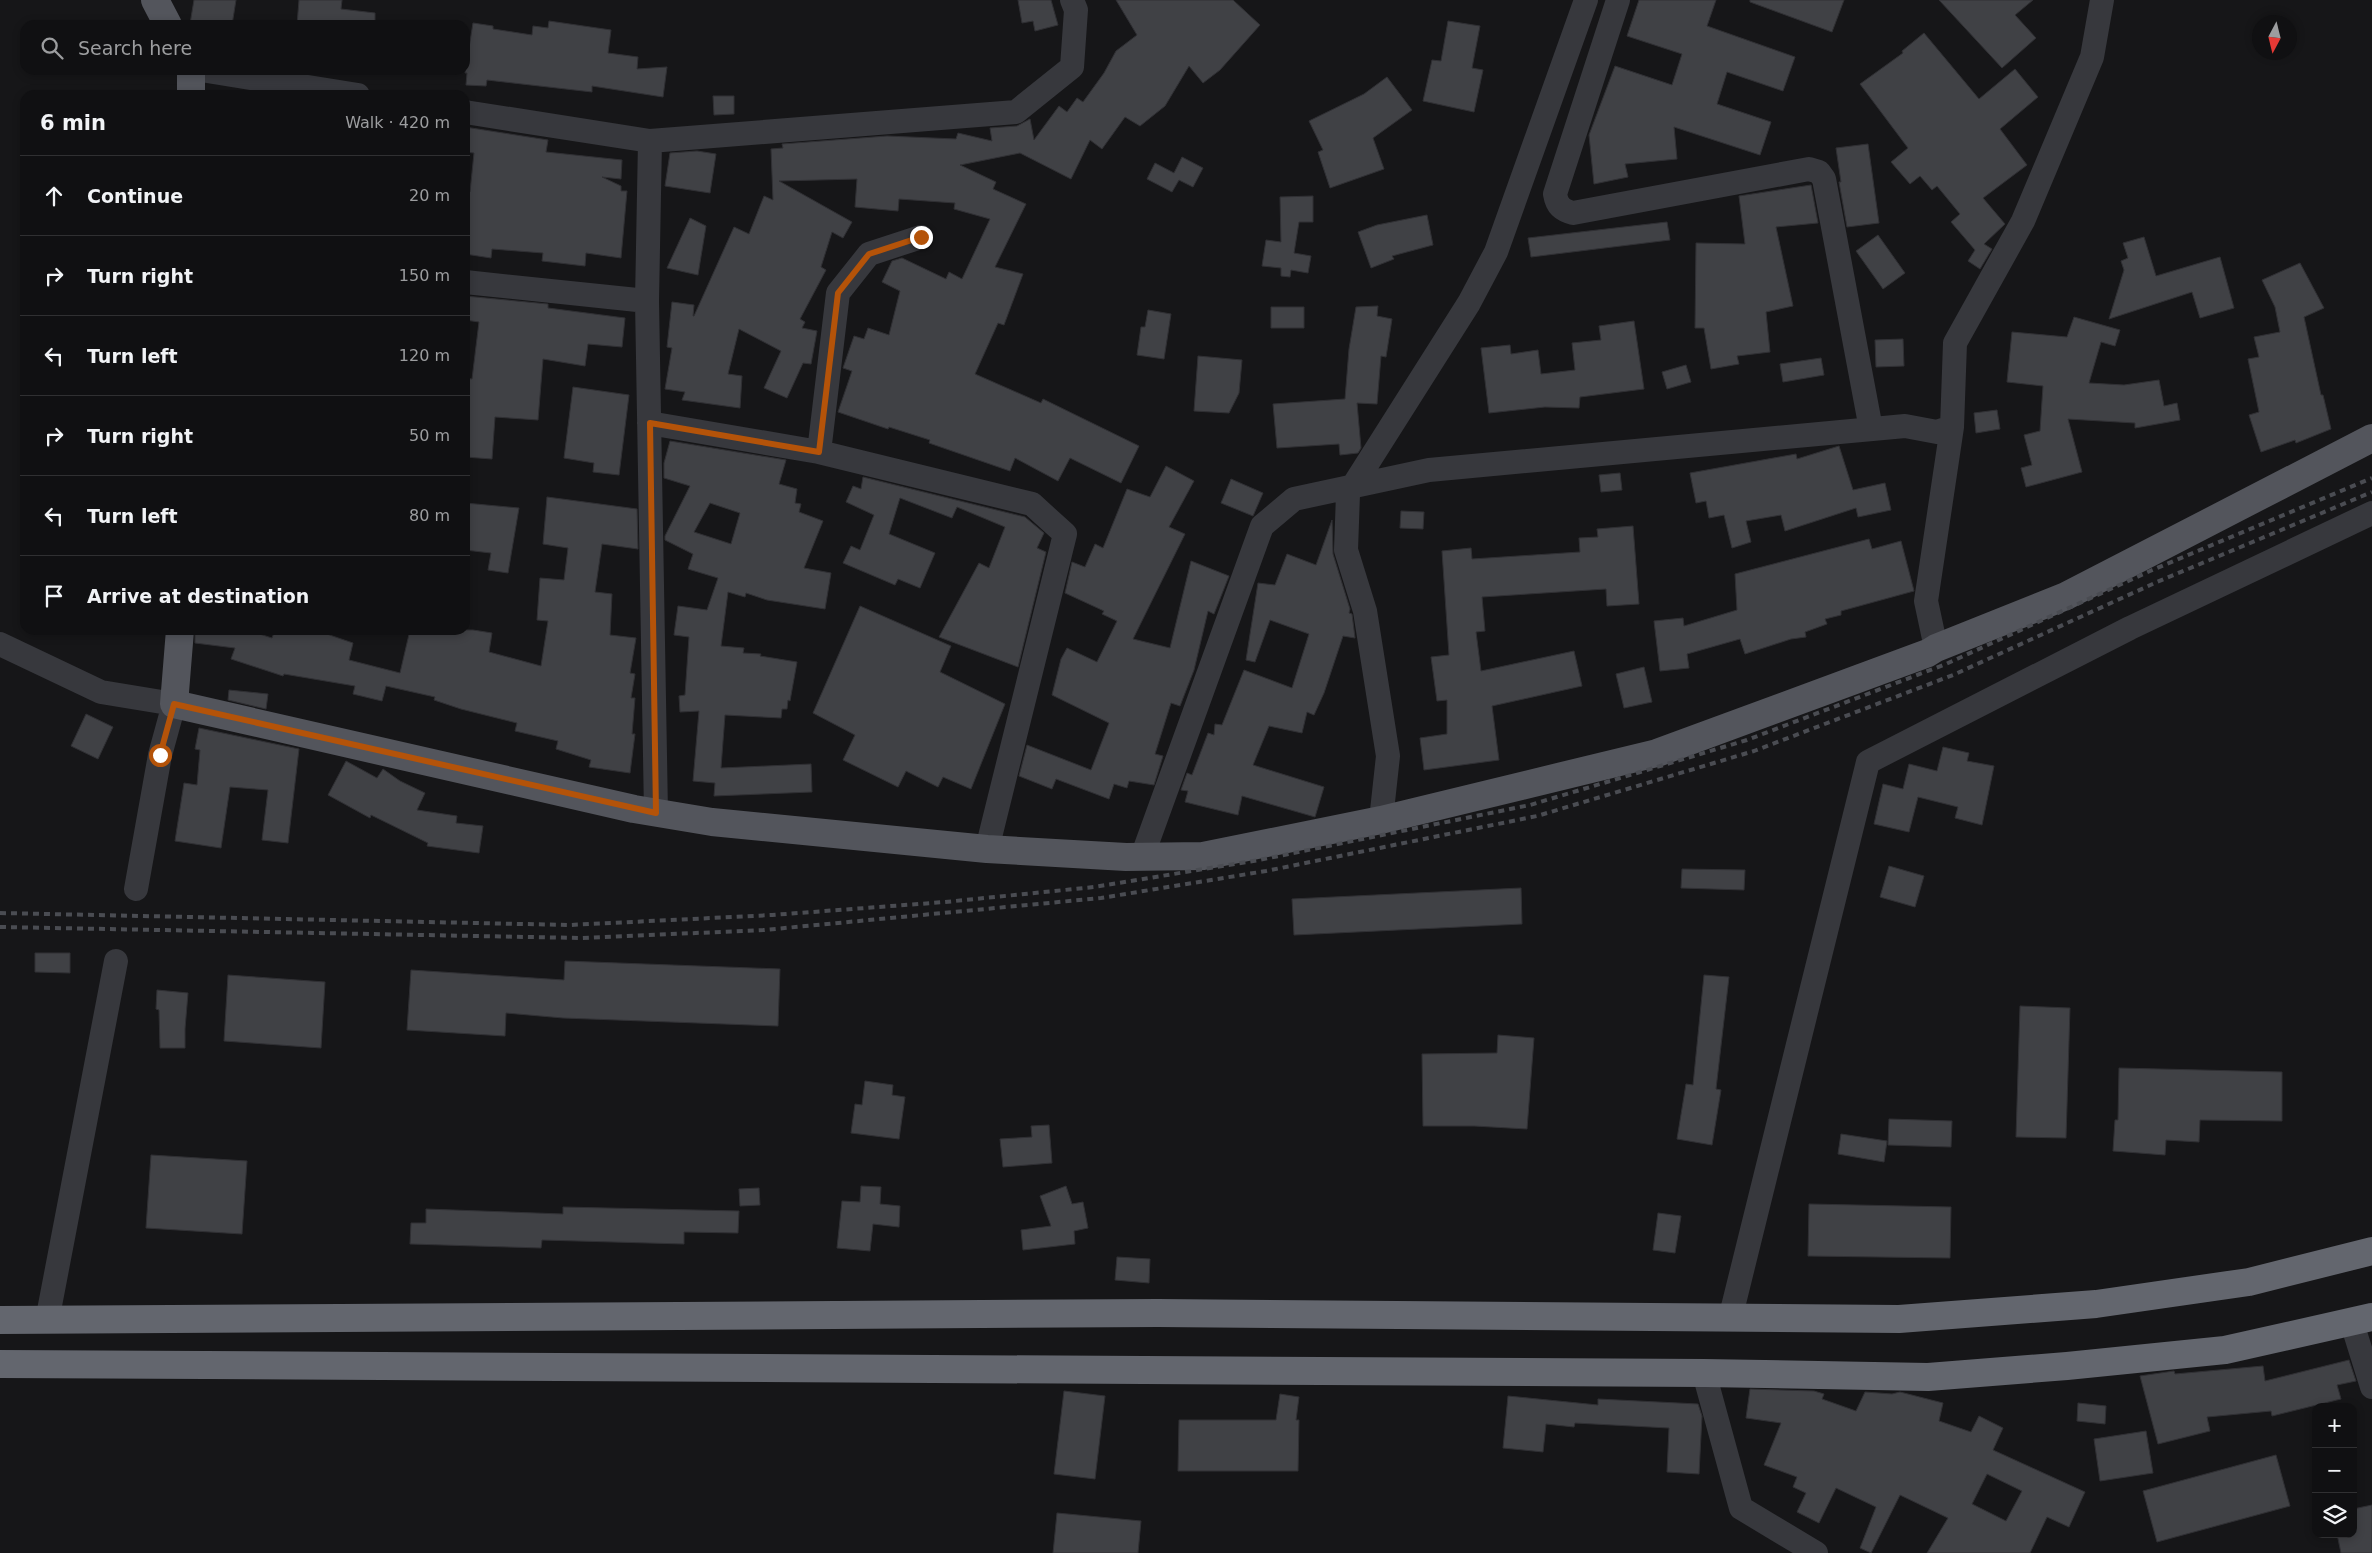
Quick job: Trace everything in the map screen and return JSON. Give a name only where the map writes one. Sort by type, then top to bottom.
[{"type":"highway","points":[[0,1320],[1148,1313],[1899,1319],[2096,1304],[2249,1282],[2372,1251]]},
{"type":"highway","points":[[0,1364],[1704,1373],[1928,1377],[2225,1350],[2362,1320]]},
{"type":"main road","points":[[155,0],[165,20]]},
{"type":"main road","points":[[191,75],[191,90]]},
{"type":"main road","points":[[180,635],[174,704],[656,813],[712,822],[987,849],[1142,857],[1203,856],[1380,820],[1657,753],[1928,653],[1936,648],[2066,596],[2372,438]]},
{"type":"street","points":[[470,113],[650,142],[1016,112],[1072,67],[1076,10],[1072,0]]},
{"type":"street","points":[[1380,820],[1388,756],[1365,611],[1346,550],[1348,494],[1469,303],[1496,252],[1586,0]]},
{"type":"street","points":[[1618,0],[1555,194],[1557,203],[1562,210],[1573,213],[1809,170],[1818,172],[1824,179],[1871,429]]},
{"type":"street","points":[[1936,648],[1926,601],[1952,427],[1955,343],[2023,220],[2092,57],[2102,0]]},
{"type":"street","points":[[232,75],[327,90]]},
{"type":"street","points":[[650,142],[647,301],[656,813]]},
{"type":"street","points":[[819,452],[838,293],[869,254],[921,237]]},
{"type":"street","points":[[470,283],[647,301]]},
{"type":"street","points":[[650,423],[819,452],[1032,504],[1065,534],[987,849]]},
{"type":"street","points":[[1142,857],[1262,526],[1294,499],[1429,470],[1905,426],[1937,432],[1952,427]]},
{"type":"street","points":[[1730,1319],[1868,762],[2130,628],[2372,513]]},
{"type":"street","points":[[0,644],[101,692],[174,704],[160,755],[136,890]]},
{"type":"street","points":[[47,1321],[116,961]]},
{"type":"street","points":[[2362,1320],[2372,1387]]},
{"type":"street","points":[[1704,1373],[1741,1508],[1816,1553]]},
{"type":"building","points":[[194,0],[236,0],[233,20],[191,20]]},
{"type":"building","points":[[299,0],[342,0],[341,9],[375,13],[375,20],[297,20]]},
{"type":"building","points":[[1018,0],[1051,0],[1058,25],[1035,31],[1033,21],[1022,23]]},
{"type":"building","points":[[1116,0],[1233,0],[1260,25],[1220,70],[1203,83],[1189,66],[1165,106],[1140,126],[1125,117],[1102,149],[1090,140],[1071,179],[1020,153],[960,165],[996,182],[993,189],[1026,204],[995,267],[1023,274],[1004,325],[998,323],[975,374],[1041,403],[1043,399],[1139,446],[1121,483],[1070,458],[1058,481],[1015,458],[1010,471],[929,443],[930,440],[889,427],[888,429],[838,412],[852,371],[843,368],[854,336],[864,339],[868,328],[889,335],[900,291],[882,282],[892,261],[902,258],[946,279],[949,272],[962,279],[990,219],[954,209],[955,203],[899,199],[898,211],[855,207],[857,179],[779,181],[852,222],[843,238],[832,232],[821,267],[826,270],[800,319],[805,322],[802,328],[817,331],[811,364],[803,363],[787,398],[764,388],[781,351],[739,329],[728,374],[742,376],[740,408],[682,400],[685,392],[665,389],[672,348],[667,347],[672,302],[694,305],[694,316],[734,227],[749,234],[764,196],[773,200],[771,149],[783,148],[782,144],[887,136],[956,139],[958,133],[992,141],[990,128],[1017,126],[1030,119],[1034,140],[1059,106],[1067,112],[1077,98],[1083,102],[1104,73],[1116,51],[1137,35]]},
{"type":"building","points":[[1639,0],[1716,0],[1707,26],[1795,57],[1783,91],[1727,72],[1717,104],[1771,122],[1760,155],[1674,127],[1677,159],[1625,164],[1628,177],[1594,184],[1589,135],[1615,66],[1672,85],[1682,54],[1627,36]]},
{"type":"building","points":[[1750,0],[1844,0],[1832,32],[1750,2]]},
{"type":"building","points":[[1939,0],[2033,0],[2015,15],[2036,38],[2002,68]]},
{"type":"building","points":[[549,21],[611,30],[608,53],[638,57],[637,69],[667,67],[663,97],[592,86],[592,92],[487,80],[486,86],[466,85],[467,75],[470,75],[470,42],[473,23],[493,26],[493,29],[532,35],[533,26],[548,28]]},
{"type":"building","points":[[1448,21],[1480,26],[1472,68],[1483,70],[1474,112],[1423,101],[1432,60],[1441,61]]},
{"type":"building","points":[[1924,33],[1979,99],[2015,69],[2038,97],[2000,129],[2027,165],[1983,198],[2005,224],[1984,244],[1992,249],[1980,269],[1968,261],[1975,250],[1951,222],[1960,214],[1937,186],[1932,190],[1920,176],[1910,184],[1891,162],[1908,148],[1860,84],[1903,53],[1902,51]]},
{"type":"building","points":[[1387,77],[1412,110],[1373,138],[1384,169],[1330,188],[1318,152],[1323,150],[1309,121],[1364,94]]},
{"type":"building","points":[[713,96],[734,96],[734,114],[714,115]]},
{"type":"building","points":[[470,128],[548,140],[546,152],[622,160],[621,179],[602,177],[621,186],[621,191],[627,191],[621,258],[586,253],[585,266],[542,261],[543,253],[492,249],[491,258],[470,255],[470,192],[474,153],[470,153]]},
{"type":"building","points":[[1868,144],[1879,223],[1847,227],[1839,182],[1841,182],[1836,148]]},
{"type":"building","points":[[697,151],[716,154],[710,193],[665,186],[670,153]]},
{"type":"building","points":[[1182,157],[1203,168],[1193,187],[1179,180],[1172,192],[1147,179],[1155,163],[1174,173]]},
{"type":"building","points":[[1811,185],[1818,223],[1776,227],[1793,306],[1766,312],[1770,352],[1737,356],[1739,364],[1711,369],[1704,328],[1695,328],[1696,243],[1745,244],[1739,196]]},
{"type":"building","points":[[1313,196],[1313,222],[1299,222],[1294,253],[1311,256],[1308,273],[1291,270],[1290,277],[1281,276],[1281,268],[1262,266],[1266,240],[1281,242],[1280,197]]},
{"type":"building","points":[[1427,215],[1433,245],[1392,256],[1394,259],[1371,268],[1358,232],[1377,225]]},
{"type":"building","points":[[690,218],[706,226],[698,275],[667,268]]},
{"type":"building","points":[[1667,222],[1670,240],[1531,257],[1528,238]]},
{"type":"building","points":[[1878,235],[1905,273],[1883,289],[1856,251]]},
{"type":"building","points":[[2144,237],[2156,276],[2220,257],[2234,308],[2200,318],[2192,292],[2109,319],[2124,270],[2121,261],[2128,258],[2123,243]]},
{"type":"building","points":[[2300,263],[2324,308],[2304,317],[2321,395],[2323,395],[2331,429],[2296,443],[2295,440],[2261,452],[2249,415],[2259,412],[2248,359],[2259,357],[2254,337],[2280,332],[2275,307],[2262,280]]},
{"type":"building","points":[[470,296],[548,304],[548,308],[625,318],[622,347],[588,344],[585,366],[543,359],[538,420],[495,417],[492,459],[470,457],[470,379],[472,379],[479,322],[470,321]]},
{"type":"building","points":[[1378,306],[1377,316],[1392,319],[1386,357],[1381,356],[1377,404],[1357,403],[1361,448],[1358,453],[1340,455],[1339,444],[1277,448],[1273,404],[1345,399],[1349,349],[1356,307]]},
{"type":"building","points":[[1271,307],[1304,307],[1304,328],[1271,328]]},
{"type":"building","points":[[1148,310],[1171,314],[1164,359],[1137,355],[1141,327],[1145,327]]},
{"type":"building","points":[[2074,317],[2120,330],[2115,346],[2101,342],[2089,383],[2124,385],[2159,380],[2164,406],[2177,403],[2180,420],[2135,428],[2135,423],[2068,419],[2082,472],[2026,487],[2021,468],[2032,465],[2024,435],[2040,431],[2043,386],[2007,382],[2012,332],[2067,337]]},
{"type":"building","points":[[1634,321],[1644,389],[1580,397],[1579,408],[1545,407],[1489,413],[1481,348],[1510,345],[1511,354],[1538,350],[1541,374],[1575,370],[1572,343],[1601,340],[1599,326]]},
{"type":"building","points":[[1903,339],[1904,366],[1876,367],[1875,340]]},
{"type":"building","points":[[1198,356],[1242,360],[1239,393],[1229,413],[1194,411]]},
{"type":"building","points":[[1821,358],[1824,375],[1783,382],[1780,364]]},
{"type":"building","points":[[1686,365],[1691,382],[1667,389],[1662,372]]},
{"type":"building","points":[[573,387],[629,395],[619,475],[593,472],[594,463],[564,458]]},
{"type":"building","points":[[1997,410],[2000,429],[1976,433],[1974,413]]},
{"type":"building","points":[[670,441],[786,460],[779,484],[797,489],[795,503],[801,504],[799,512],[823,521],[804,568],[831,573],[825,609],[767,600],[746,593],[745,597],[728,592],[721,646],[744,648],[743,653],[761,654],[760,656],[797,662],[790,701],[788,700],[787,709],[782,709],[781,718],[725,715],[721,768],[811,764],[812,792],[714,796],[715,783],[693,781],[699,711],[680,712],[679,696],[685,695],[689,637],[674,635],[678,606],[707,610],[718,578],[688,569],[693,554],[665,540],[665,536],[690,486],[664,478],[664,463]],"holes":[[[710,503],[740,513],[731,544],[694,532]]]},
{"type":"building","points":[[1839,446],[1853,490],[1885,483],[1891,510],[1858,517],[1856,508],[1785,531],[1781,515],[1746,521],[1751,542],[1732,548],[1724,515],[1709,518],[1706,501],[1696,503],[1690,473],[1796,454],[1797,459]]},
{"type":"building","points":[[1166,466],[1194,481],[1169,527],[1185,534],[1133,639],[1170,648],[1191,561],[1229,576],[1214,614],[1208,611],[1194,670],[1180,706],[1171,703],[1155,754],[1163,756],[1154,785],[1129,781],[1127,788],[1114,784],[1109,799],[1056,779],[1052,789],[1019,776],[1027,745],[1091,770],[1109,723],[1052,695],[1061,659],[1067,648],[1097,662],[1117,621],[1102,614],[1104,611],[1065,593],[1072,562],[1085,567],[1095,544],[1103,548],[1127,489],[1150,497]]},
{"type":"building","points":[[1620,473],[1622,490],[1601,492],[1599,475]]},
{"type":"building","points":[[863,477],[1025,517],[1044,533],[1037,548],[1046,552],[1018,667],[939,637],[979,563],[989,568],[1005,527],[957,507],[952,518],[900,498],[889,534],[935,553],[920,588],[898,579],[895,585],[843,563],[851,546],[860,550],[874,515],[846,502],[853,486],[861,489]]},
{"type":"building","points":[[1231,479],[1263,493],[1253,516],[1221,503]]},
{"type":"building","points":[[547,497],[637,509],[638,549],[602,544],[595,592],[612,594],[610,635],[636,638],[630,673],[635,674],[631,698],[635,698],[632,734],[635,734],[630,773],[589,767],[591,760],[556,749],[558,741],[515,731],[517,723],[461,709],[434,700],[435,697],[386,686],[382,701],[353,694],[355,686],[284,674],[283,676],[231,659],[235,648],[195,643],[195,635],[263,635],[272,638],[273,635],[330,635],[353,643],[349,660],[400,673],[409,635],[470,635],[470,630],[473,630],[492,633],[489,652],[541,666],[548,621],[537,620],[540,578],[564,580],[568,548],[543,544]]},
{"type":"building","points":[[470,503],[519,508],[508,573],[488,570],[491,553],[470,551]]},
{"type":"building","points":[[1401,511],[1424,512],[1423,529],[1400,528]]},
{"type":"building","points":[[1332,520],[1333,554],[1350,609],[1349,613],[1352,614],[1355,638],[1343,636],[1324,693],[1314,715],[1307,712],[1302,733],[1269,726],[1253,765],[1324,787],[1315,817],[1242,796],[1238,815],[1185,802],[1188,791],[1181,790],[1187,773],[1192,775],[1208,733],[1214,735],[1215,724],[1222,725],[1244,670],[1292,688],[1309,634],[1270,620],[1255,662],[1246,660],[1258,583],[1275,585],[1287,554],[1316,565]]},
{"type":"building","points":[[1633,526],[1639,604],[1607,606],[1606,589],[1482,597],[1485,631],[1476,632],[1481,671],[1574,651],[1582,686],[1492,706],[1499,760],[1424,770],[1420,738],[1447,734],[1447,700],[1437,701],[1431,657],[1449,655],[1442,551],[1471,548],[1472,559],[1580,552],[1579,538],[1598,537],[1597,529]]},
{"type":"building","points":[[1869,539],[1872,549],[1901,541],[1914,591],[1841,611],[1841,615],[1825,619],[1827,624],[1805,632],[1806,637],[1791,639],[1745,654],[1740,639],[1687,654],[1689,668],[1660,671],[1654,621],[1683,618],[1684,626],[1737,610],[1735,574]]},
{"type":"building","points":[[860,606],[951,646],[940,672],[1005,704],[971,789],[943,777],[938,787],[906,771],[898,787],[843,760],[855,735],[813,713]]},
{"type":"building","points":[[1644,667],[1652,702],[1624,708],[1616,674]]},
{"type":"building","points":[[229,690],[268,694],[266,709],[228,700]]},
{"type":"building","points":[[86,714],[113,727],[98,759],[71,746]]},
{"type":"building","points":[[199,728],[299,749],[288,843],[262,840],[268,790],[230,787],[221,848],[175,841],[184,783],[197,785],[200,750],[195,749]]},
{"type":"building","points":[[1943,747],[1969,753],[1967,761],[1994,766],[1982,825],[1955,818],[1958,807],[1918,797],[1909,832],[1874,824],[1883,784],[1903,789],[1909,764],[1937,771]]},
{"type":"building","points":[[346,761],[377,778],[383,769],[400,781],[425,793],[417,810],[457,816],[456,823],[483,826],[479,853],[427,846],[428,843],[371,815],[370,818],[328,795]]},
{"type":"building","points":[[1889,866],[1924,876],[1915,907],[1880,897]]},
{"type":"building","points":[[1682,869],[1745,870],[1744,890],[1681,888]]},
{"type":"building","points":[[1521,888],[1522,924],[1294,935],[1292,899]]},
{"type":"building","points":[[35,953],[70,953],[70,973],[35,972]]},
{"type":"building","points":[[565,961],[780,969],[778,1026],[563,1018],[506,1013],[505,1036],[407,1030],[411,970],[564,980]]},
{"type":"building","points":[[228,975],[325,982],[321,1048],[224,1041]]},
{"type":"building","points":[[1704,975],[1729,977],[1716,1089],[1721,1090],[1712,1145],[1677,1139],[1686,1084],[1693,1085]]},
{"type":"building","points":[[157,990],[188,993],[185,1048],[160,1048],[159,1010],[156,1009]]},
{"type":"building","points":[[2020,1006],[2070,1008],[2066,1138],[2016,1137]]},
{"type":"building","points":[[1498,1035],[1534,1038],[1527,1129],[1423,1126],[1422,1054],[1497,1053]]},
{"type":"building","points":[[2119,1068],[2282,1072],[2282,1121],[2200,1120],[2199,1142],[2166,1140],[2165,1155],[2113,1151],[2115,1120],[2118,1120]]},
{"type":"building","points":[[865,1081],[893,1085],[892,1095],[905,1097],[899,1139],[851,1133],[855,1104],[862,1105]]},
{"type":"building","points":[[1889,1119],[1952,1121],[1951,1147],[1888,1145]]},
{"type":"building","points":[[1049,1125],[1052,1163],[1003,1167],[1000,1139],[1032,1137],[1031,1126]]},
{"type":"building","points":[[1841,1134],[1887,1141],[1884,1162],[1838,1154]]},
{"type":"building","points":[[151,1155],[247,1161],[242,1234],[146,1228]]},
{"type":"building","points":[[861,1186],[881,1187],[880,1204],[900,1206],[899,1227],[873,1224],[870,1251],[837,1248],[842,1201],[860,1202]]},
{"type":"building","points":[[1066,1186],[1072,1204],[1083,1202],[1088,1228],[1074,1231],[1075,1244],[1023,1250],[1021,1230],[1051,1226],[1040,1196]]},
{"type":"building","points":[[759,1188],[760,1205],[740,1206],[739,1189]]},
{"type":"building","points":[[1809,1204],[1951,1207],[1950,1258],[1808,1256]]},
{"type":"building","points":[[563,1207],[739,1211],[738,1233],[684,1232],[684,1244],[542,1240],[541,1248],[410,1244],[411,1223],[426,1223],[426,1209],[563,1214]]},
{"type":"building","points":[[1658,1213],[1681,1216],[1675,1253],[1653,1250]]},
{"type":"building","points":[[1117,1257],[1150,1259],[1149,1283],[1115,1280]]},
{"type":"building","points":[[2349,1360],[2356,1381],[2337,1385],[2341,1399],[2325,1403],[2312,1403],[2312,1406],[2272,1416],[2271,1411],[2207,1417],[2210,1431],[2158,1444],[2140,1376],[2174,1371],[2175,1374],[2263,1366],[2265,1381]]},
{"type":"building","points":[[1750,1389],[1814,1391],[1824,1394],[1822,1399],[1856,1411],[1865,1392],[1892,1394],[1900,1392],[1943,1403],[1939,1421],[1971,1432],[1979,1416],[2003,1428],[1993,1450],[2085,1492],[2069,1527],[2047,1517],[2030,1553],[1927,1553],[1948,1518],[1900,1495],[1871,1553],[1860,1548],[1876,1507],[1836,1488],[1819,1523],[1797,1512],[1806,1493],[1793,1487],[1797,1477],[1764,1465],[1781,1423],[1746,1418]],"holes":[[[1987,1474],[2022,1491],[2006,1521],[1972,1504]]]},
{"type":"building","points":[[1064,1391],[1105,1396],[1095,1479],[1054,1474]]},
{"type":"building","points":[[1280,1394],[1299,1397],[1296,1420],[1299,1420],[1298,1471],[1178,1471],[1179,1420],[1276,1420]]},
{"type":"building","points":[[1508,1396],[1598,1405],[1598,1399],[1698,1404],[1702,1416],[1699,1474],[1667,1472],[1669,1428],[1575,1423],[1574,1427],[1546,1424],[1543,1452],[1503,1448]]},
{"type":"building","points":[[2078,1403],[2106,1406],[2105,1424],[2077,1421]]},
{"type":"building","points":[[2146,1431],[2153,1473],[2100,1481],[2094,1439]]},
{"type":"building","points":[[2276,1455],[2290,1506],[2157,1542],[2143,1491]]},
{"type":"building","points":[[2372,1505],[2372,1553],[2341,1553],[2338,1538],[2357,1538],[2357,1508]]},
{"type":"building","points":[[1057,1513],[1141,1521],[1138,1553],[1053,1553]]},
{"type":"railway","points":[[0,913],[570,925],[772,915],[945,902],[1094,887],[1259,860],[1530,805],[1747,740],[1946,664],[2150,571],[2372,478]]},
{"type":"railway","points":[[0,927],[582,938],[764,930],[1101,898],[1266,871],[1537,816],[1754,751],[1953,675],[2157,582],[2372,492]]},
{"type":"route","points":[[160,755],[174,704],[634,810],[656,813],[650,423],[819,452],[838,293],[869,254],[921,237]]}]
